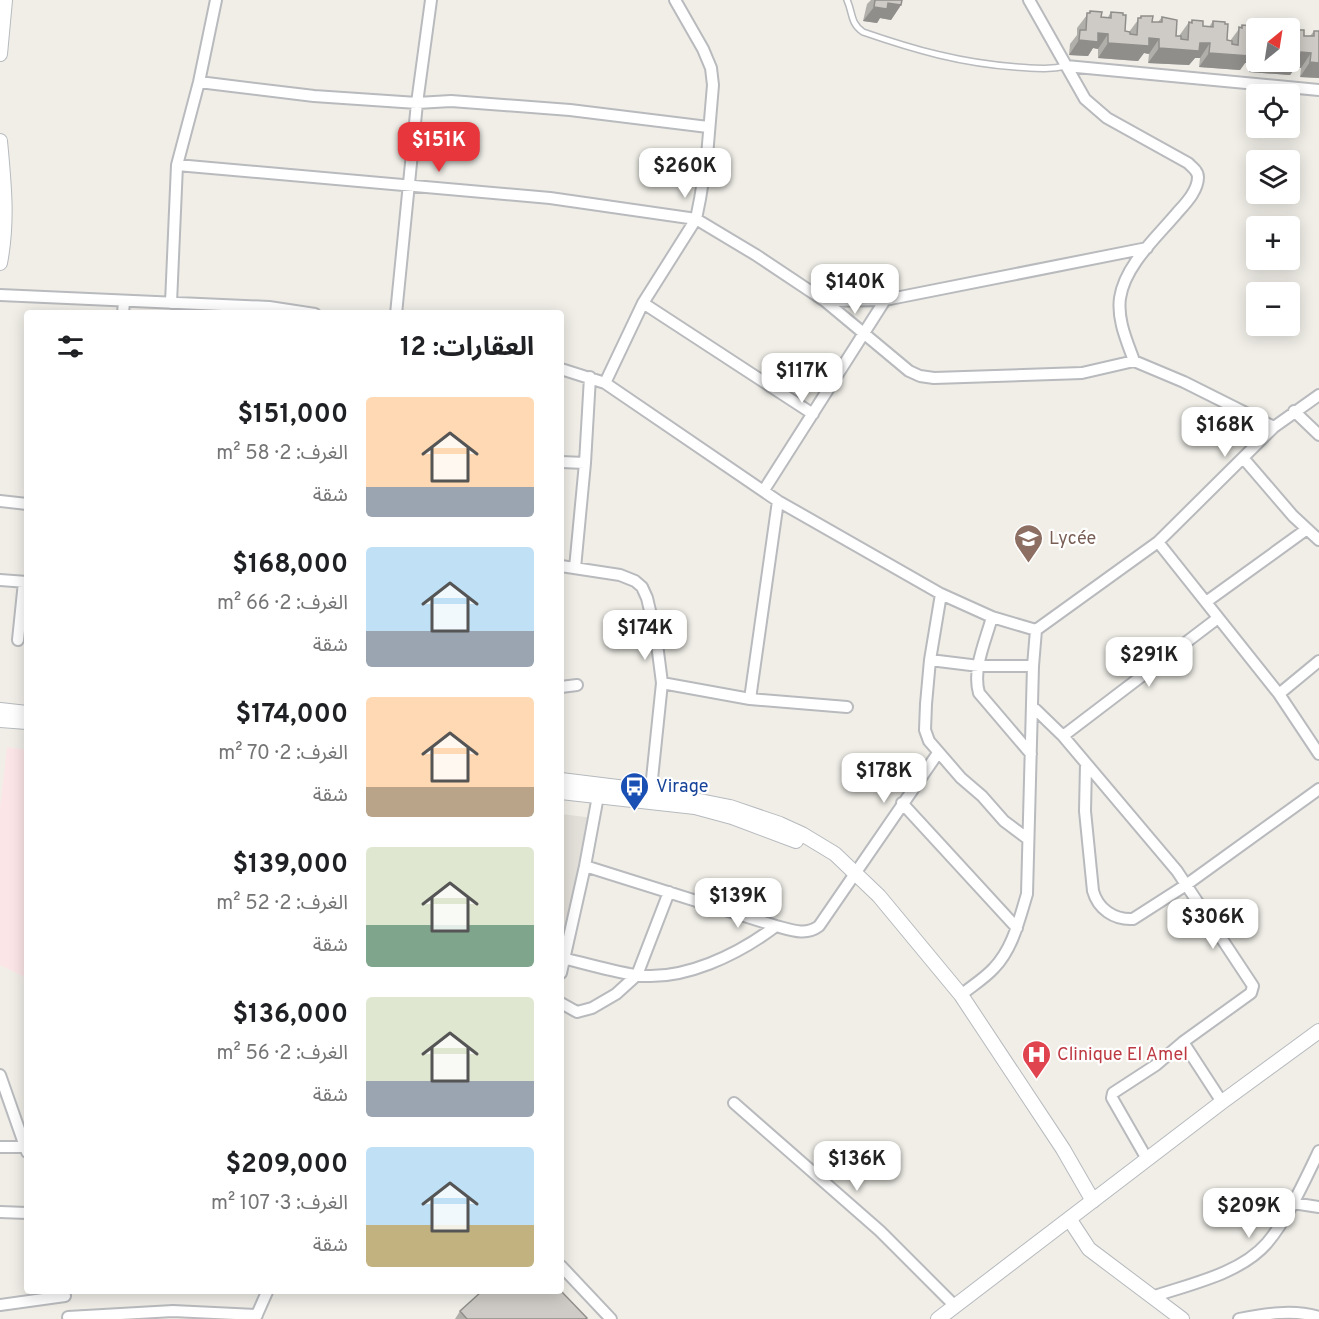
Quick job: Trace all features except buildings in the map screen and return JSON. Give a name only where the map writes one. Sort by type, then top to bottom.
[{"type":"main road","points":[[0,54],[5,0]]},
{"type":"main road","points":[[0,141],[5,236],[0,263]]},
{"type":"main road","points":[[0,710],[24,713]]},
{"type":"main road","points":[[0,720],[24,722]]},
{"type":"main road","points":[[564,781],[650,796]]},
{"type":"main road","points":[[564,792],[598,796],[693,798],[753,813],[802,834],[828,849],[879,896],[961,995],[1019,1080],[1093,1201]]},
{"type":"main road","points":[[938,1319],[1222,1102],[1319,1032]]},
{"type":"main road","points":[[1070,1220],[1089,1249],[1178,1318]]},
{"type":"street","points":[[171,303],[177,165],[199,82],[216,0]]},
{"type":"street","points":[[396,310],[417,103],[431,0]]},
{"type":"street","points":[[605,383],[643,303],[696,219],[707,156],[713,85],[711,68],[703,49],[675,0]]},
{"type":"street","points":[[1032,2],[1085,99],[1107,118],[1188,163],[1197,171],[1198,178],[1188,200],[1131,270],[1120,298],[1123,330],[1134,361]]},
{"type":"street","points":[[1066,66],[1319,90]]},
{"type":"street","points":[[199,82],[314,96],[417,103],[451,101],[570,110],[708,127]]},
{"type":"street","points":[[177,165],[550,198],[696,219],[756,255],[825,301],[909,371],[920,376],[934,378],[1082,373],[1134,361],[1184,382],[1274,427]]},
{"type":"street","points":[[825,301],[885,300],[1147,248]]},
{"type":"street","points":[[0,296],[171,303],[268,310]]},
{"type":"street","points":[[764,490],[885,300]]},
{"type":"street","points":[[123,310],[124,301]]},
{"type":"street","points":[[643,303],[813,414]]},
{"type":"street","points":[[564,370],[605,383],[778,501],[941,594],[992,617],[1036,630]]},
{"type":"street","points":[[575,568],[590,377]]},
{"type":"street","points":[[961,995],[994,969],[1004,955],[1017,928],[1027,894],[1036,630],[1158,542],[1274,427],[1319,395]]},
{"type":"street","points":[[1294,411],[1319,435]]},
{"type":"street","points":[[1244,459],[1293,516],[1319,540]]},
{"type":"street","points":[[564,462],[585,463]]},
{"type":"street","points":[[0,501],[24,504]]},
{"type":"street","points":[[750,699],[778,501]]},
{"type":"street","points":[[1206,602],[1307,529]]},
{"type":"street","points":[[1158,542],[1279,694],[1319,754]]},
{"type":"street","points":[[564,566],[620,575],[635,581],[642,587],[647,598],[656,636],[662,683],[650,796]]},
{"type":"street","points":[[0,580],[24,582]]},
{"type":"street","points":[[18,640],[24,590]]},
{"type":"street","points":[[941,594],[930,660],[925,730],[929,741],[938,753],[1004,821],[1028,839]]},
{"type":"street","points":[[992,617],[979,666],[977,686],[979,693],[1031,754]]},
{"type":"street","points":[[1063,736],[1218,618]]},
{"type":"street","points":[[930,660],[979,666],[1033,666]]},
{"type":"street","points":[[1279,694],[1319,661]]},
{"type":"street","points":[[662,683],[750,699],[847,707]]},
{"type":"street","points":[[564,687],[577,685]]},
{"type":"street","points":[[1033,707],[1063,736],[1177,871],[1249,978],[1253,989],[1251,993],[1112,1096],[1147,1159]]},
{"type":"street","points":[[585,866],[776,926],[799,932],[813,930],[819,926],[938,753]]},
{"type":"street","points":[[1086,764],[1085,811],[1093,891],[1096,902],[1113,916],[1123,920],[1133,919],[1186,885],[1319,789]]},
{"type":"street","points":[[564,954],[585,866],[598,796]]},
{"type":"street","points":[[902,803],[1017,928]]},
{"type":"street","points":[[564,1006],[577,1012],[592,1008],[616,994],[637,975],[669,892]]},
{"type":"street","points":[[564,958],[637,975],[693,970],[753,943],[776,926]]},
{"type":"street","points":[[1184,1042],[1222,1102]]},
{"type":"street","points":[[0,1076],[2,1088],[24,1144]]},
{"type":"street","points":[[734,1103],[880,1231],[955,1306]]},
{"type":"street","points":[[0,1147],[24,1149]]},
{"type":"street","points":[[1152,1297],[1226,1271],[1246,1260],[1267,1244],[1293,1203],[1319,1151]]},
{"type":"street","points":[[1293,1203],[1319,1207]]},
{"type":"street","points":[[0,1212],[24,1212]]},
{"type":"street","points":[[564,1269],[611,1319]]},
{"type":"street","points":[[0,1305],[65,1294],[68,1318],[173,1315],[256,1317],[266,1294]]},
{"type":"street","points":[[1239,1319],[1264,1314],[1293,1313],[1319,1317]]},
{"type":"lane","points":[[847,0],[851,18],[856,27],[863,32],[915,50],[976,64],[1052,70],[1066,66]]},
{"type":"shaded area","points":[[7,747],[24,750],[24,977],[0,965],[0,809]]},
{"type":"shaded area","points":[[564,814],[593,818],[564,952]]},
{"type":"place","name":"Lycée","points":[[1028,564]]},
{"type":"place","name":"Virage","points":[[635,812]]},
{"type":"place","name":"Clinique El Amel","points":[[1036,1080]]}]
